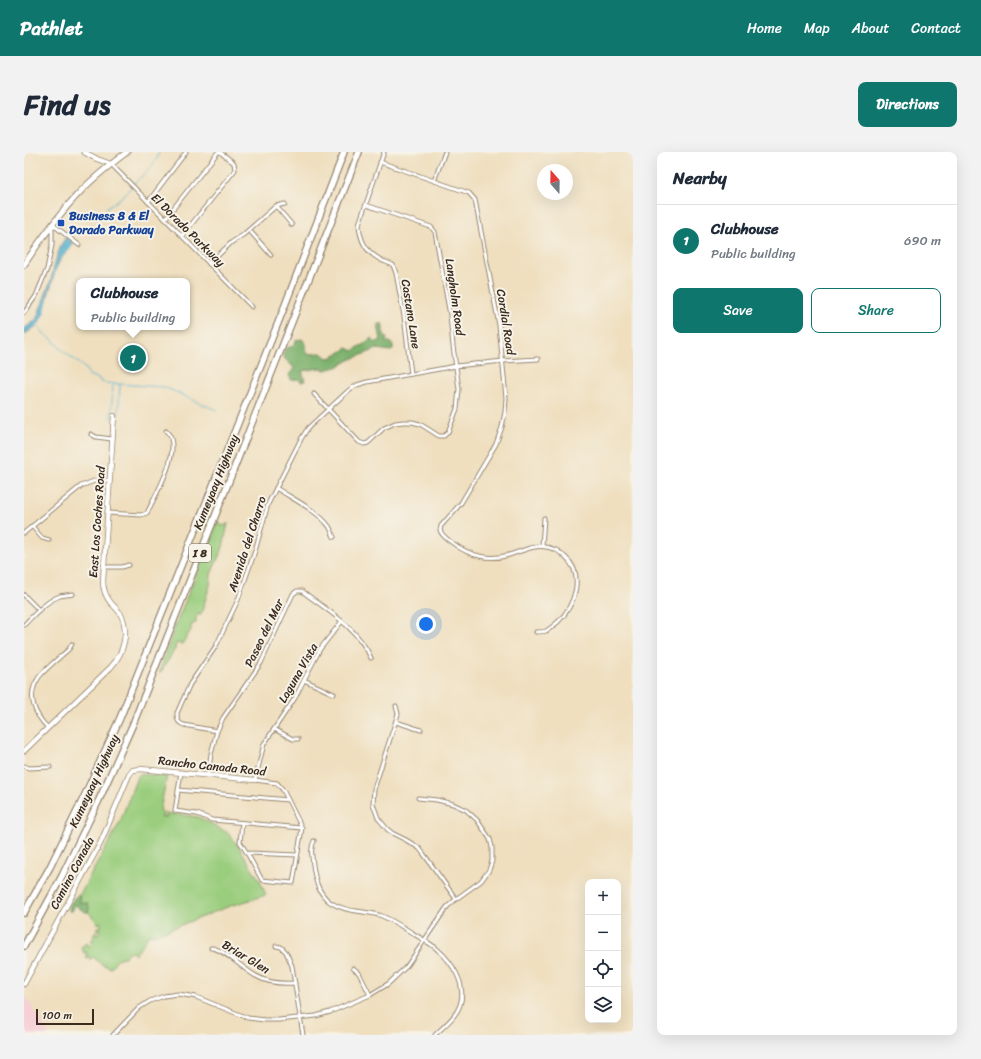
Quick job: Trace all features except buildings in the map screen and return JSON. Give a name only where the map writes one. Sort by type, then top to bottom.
[{"type":"highway","name":"Kumeyaay Highway","points":[[24,913],[50,867],[120,718],[282,314],[344,152]]},
{"type":"highway","name":"Kumeyaay Highway","points":[[24,946],[62,876],[133,724],[359,152]]},
{"type":"main road","points":[[24,265],[52,224],[81,191],[127,152]]},
{"type":"street","points":[[84,152],[111,164]]},
{"type":"street","points":[[148,202],[186,152]]},
{"type":"street","points":[[165,219],[219,152],[234,163],[235,170],[182,236]]},
{"type":"street","points":[[366,205],[384,152]]},
{"type":"street","points":[[434,181],[445,152]]},
{"type":"street","name":"Cordial Road","points":[[380,162],[469,193],[475,200],[500,325],[506,398],[506,412],[500,435],[461,503],[441,526],[440,530],[442,536],[460,549],[478,556],[494,558],[509,555],[531,547],[542,546]]},
{"type":"street","name":"El Dorado Parkway","points":[[111,164],[252,308]]},
{"type":"street","points":[[209,264],[232,242],[243,235],[276,206],[285,204]]},
{"type":"street","name":"Castano Lane","points":[[366,205],[360,224],[362,241],[369,251],[393,265],[396,273],[404,316],[411,374]]},
{"type":"street","name":"Langholm Road","points":[[328,409],[359,442],[364,444],[368,443],[384,428],[395,423],[403,422],[420,424],[439,436],[444,436],[448,432],[457,409],[459,389],[450,315],[436,232],[431,227],[366,205]]},
{"type":"street","points":[[276,206],[292,225]]},
{"type":"street","points":[[52,224],[79,245]]},
{"type":"street","points":[[24,313],[36,296],[47,269],[52,245],[52,224]]},
{"type":"street","points":[[249,230],[271,254]]},
{"type":"street","name":"Avenida del Charro","points":[[217,731],[180,724],[176,717],[176,713],[190,684],[216,646],[238,600],[255,551],[268,504],[308,428],[349,390],[357,385],[371,381],[456,366],[538,359]]},
{"type":"street","points":[[314,394],[328,409]]},
{"type":"street","name":"East Los Coches Road","points":[[24,751],[111,667],[121,652],[125,635],[124,626],[120,613],[108,599],[102,581],[114,416]]},
{"type":"street","points":[[108,513],[141,516],[147,513],[169,466],[172,452],[171,438],[166,431]]},
{"type":"street","points":[[90,434],[96,437],[112,439]]},
{"type":"street","points":[[24,533],[81,486],[94,481],[109,480]]},
{"type":"street","points":[[276,488],[322,518],[329,526],[334,537]]},
{"type":"street","points":[[536,632],[546,631],[554,626],[561,618],[569,608],[577,583],[572,565],[568,560],[558,550],[542,546],[544,518]]},
{"type":"street","points":[[32,526],[42,538],[49,540]]},
{"type":"street","points":[[103,568],[129,565]]},
{"type":"street","name":"Paseo del Mar","points":[[208,775],[211,754],[217,731],[223,718],[261,663],[293,594],[297,591],[302,591],[342,621],[357,635],[368,650],[371,658]]},
{"type":"street","points":[[24,625],[53,599],[73,594]]},
{"type":"street","points":[[24,595],[39,610]]},
{"type":"street","name":"Laguna Vista","points":[[255,780],[262,748],[295,698],[320,649],[342,621]]},
{"type":"street","points":[[48,728],[39,719],[35,710],[33,700],[34,688],[40,676],[69,649],[72,644]]},
{"type":"street","points":[[304,680],[334,694]]},
{"type":"street","points":[[396,706],[398,714],[396,722],[374,789],[374,804],[378,818],[392,833],[419,848],[456,899]]},
{"type":"street","points":[[396,722],[421,730]]},
{"type":"street","points":[[274,729],[293,739],[298,738]]},
{"type":"street","points":[[24,766],[29,768],[50,767]]},
{"type":"street","name":"Rancho Canada Road","points":[[133,770],[141,769],[181,772],[255,780],[277,784],[283,790],[302,828]]},
{"type":"street","name":"Camino Canada","points":[[24,984],[101,842],[129,775],[133,770]]},
{"type":"street","points":[[181,772],[175,811],[197,814],[212,820],[302,828],[293,883],[262,880],[240,842],[242,823]]},
{"type":"street","points":[[178,790],[288,800]]},
{"type":"street","points":[[113,1035],[139,1008],[150,1000],[164,996],[178,994],[196,997],[236,1013],[272,1021],[316,1016],[330,1012],[370,995],[388,984],[407,966],[447,907],[478,884],[486,874],[492,861],[492,847],[490,839],[477,820],[466,810],[453,804],[437,800],[418,798]]},
{"type":"street","points":[[314,841],[311,854],[315,879],[319,890],[326,898],[341,908],[369,912],[388,918],[438,950],[450,962],[456,972],[461,989],[461,1000],[453,1017],[435,1035]]},
{"type":"street","points":[[247,853],[297,855]]},
{"type":"street","points":[[276,946],[281,947],[284,950],[292,966],[303,1035]]},
{"type":"street","name":"Briar Glen","points":[[211,948],[221,950],[249,972],[259,977],[276,983],[295,983]]},
{"type":"street","points":[[353,968],[359,973],[370,995]]},
{"type":"street","points":[[440,1031],[444,1035]]},
{"type":"shaded area","points":[[26,997],[49,1035],[24,1035],[24,1000]]},
{"type":"green space","points":[[382,323],[383,332],[387,339],[385,342],[390,342],[393,346],[393,350],[377,349],[349,360],[337,367],[325,370],[320,368],[302,371],[305,381],[301,382],[298,379],[291,380],[289,375],[294,368],[284,358],[283,353],[286,348],[294,346],[296,340],[302,339],[306,344],[307,354],[321,353],[327,358],[333,357],[347,348],[354,351],[372,338],[375,343],[381,340],[378,325]]},
{"type":"green space","points":[[217,522],[220,522],[221,526],[228,523],[223,547],[211,574],[210,585],[201,614],[200,616],[198,613],[196,623],[191,625],[191,630],[182,644],[176,643],[175,649],[159,673],[174,629]]},
{"type":"green space","points":[[140,774],[167,776],[160,810],[164,813],[161,817],[167,817],[166,813],[198,817],[228,833],[239,847],[260,881],[266,895],[230,906],[155,935],[150,934],[147,936],[135,955],[132,951],[128,952],[125,957],[116,960],[111,968],[101,964],[93,957],[90,960],[90,957],[87,958],[87,953],[84,953],[81,947],[87,943],[89,946],[92,945],[91,941],[94,938],[93,936],[96,931],[97,936],[100,930],[97,930],[98,927],[101,928],[100,922],[98,924],[88,912],[89,909],[79,901],[81,898],[79,896],[120,822],[137,777]]},
{"type":"green space","points":[[78,895],[81,898],[79,901],[88,903],[88,912],[85,912],[76,905],[71,912],[69,910],[69,906],[72,901]]},
{"type":"water","points":[[66,237],[73,243],[60,260],[55,271],[44,311],[39,323],[24,335],[24,329],[36,320],[51,280],[59,248]]},
{"type":"waterway","points":[[106,208],[122,197],[149,170],[155,162],[159,152]]},
{"type":"waterway","points":[[51,286],[57,266]]},
{"type":"waterway","points":[[39,322],[44,313],[47,301]]},
{"type":"waterway","points":[[37,324],[44,334],[52,339],[61,349],[85,368],[90,376],[95,377],[104,383],[164,387],[216,410]]},
{"type":"waterway","points":[[111,418],[113,385]]},
{"type":"waterway","points":[[118,416],[120,385]]},
{"type":"place","name":"Business 8 & El Dorado Parkway","points":[[61,223]]},
{"type":"place","name":"Clubhouse","points":[[133,358]]}]
